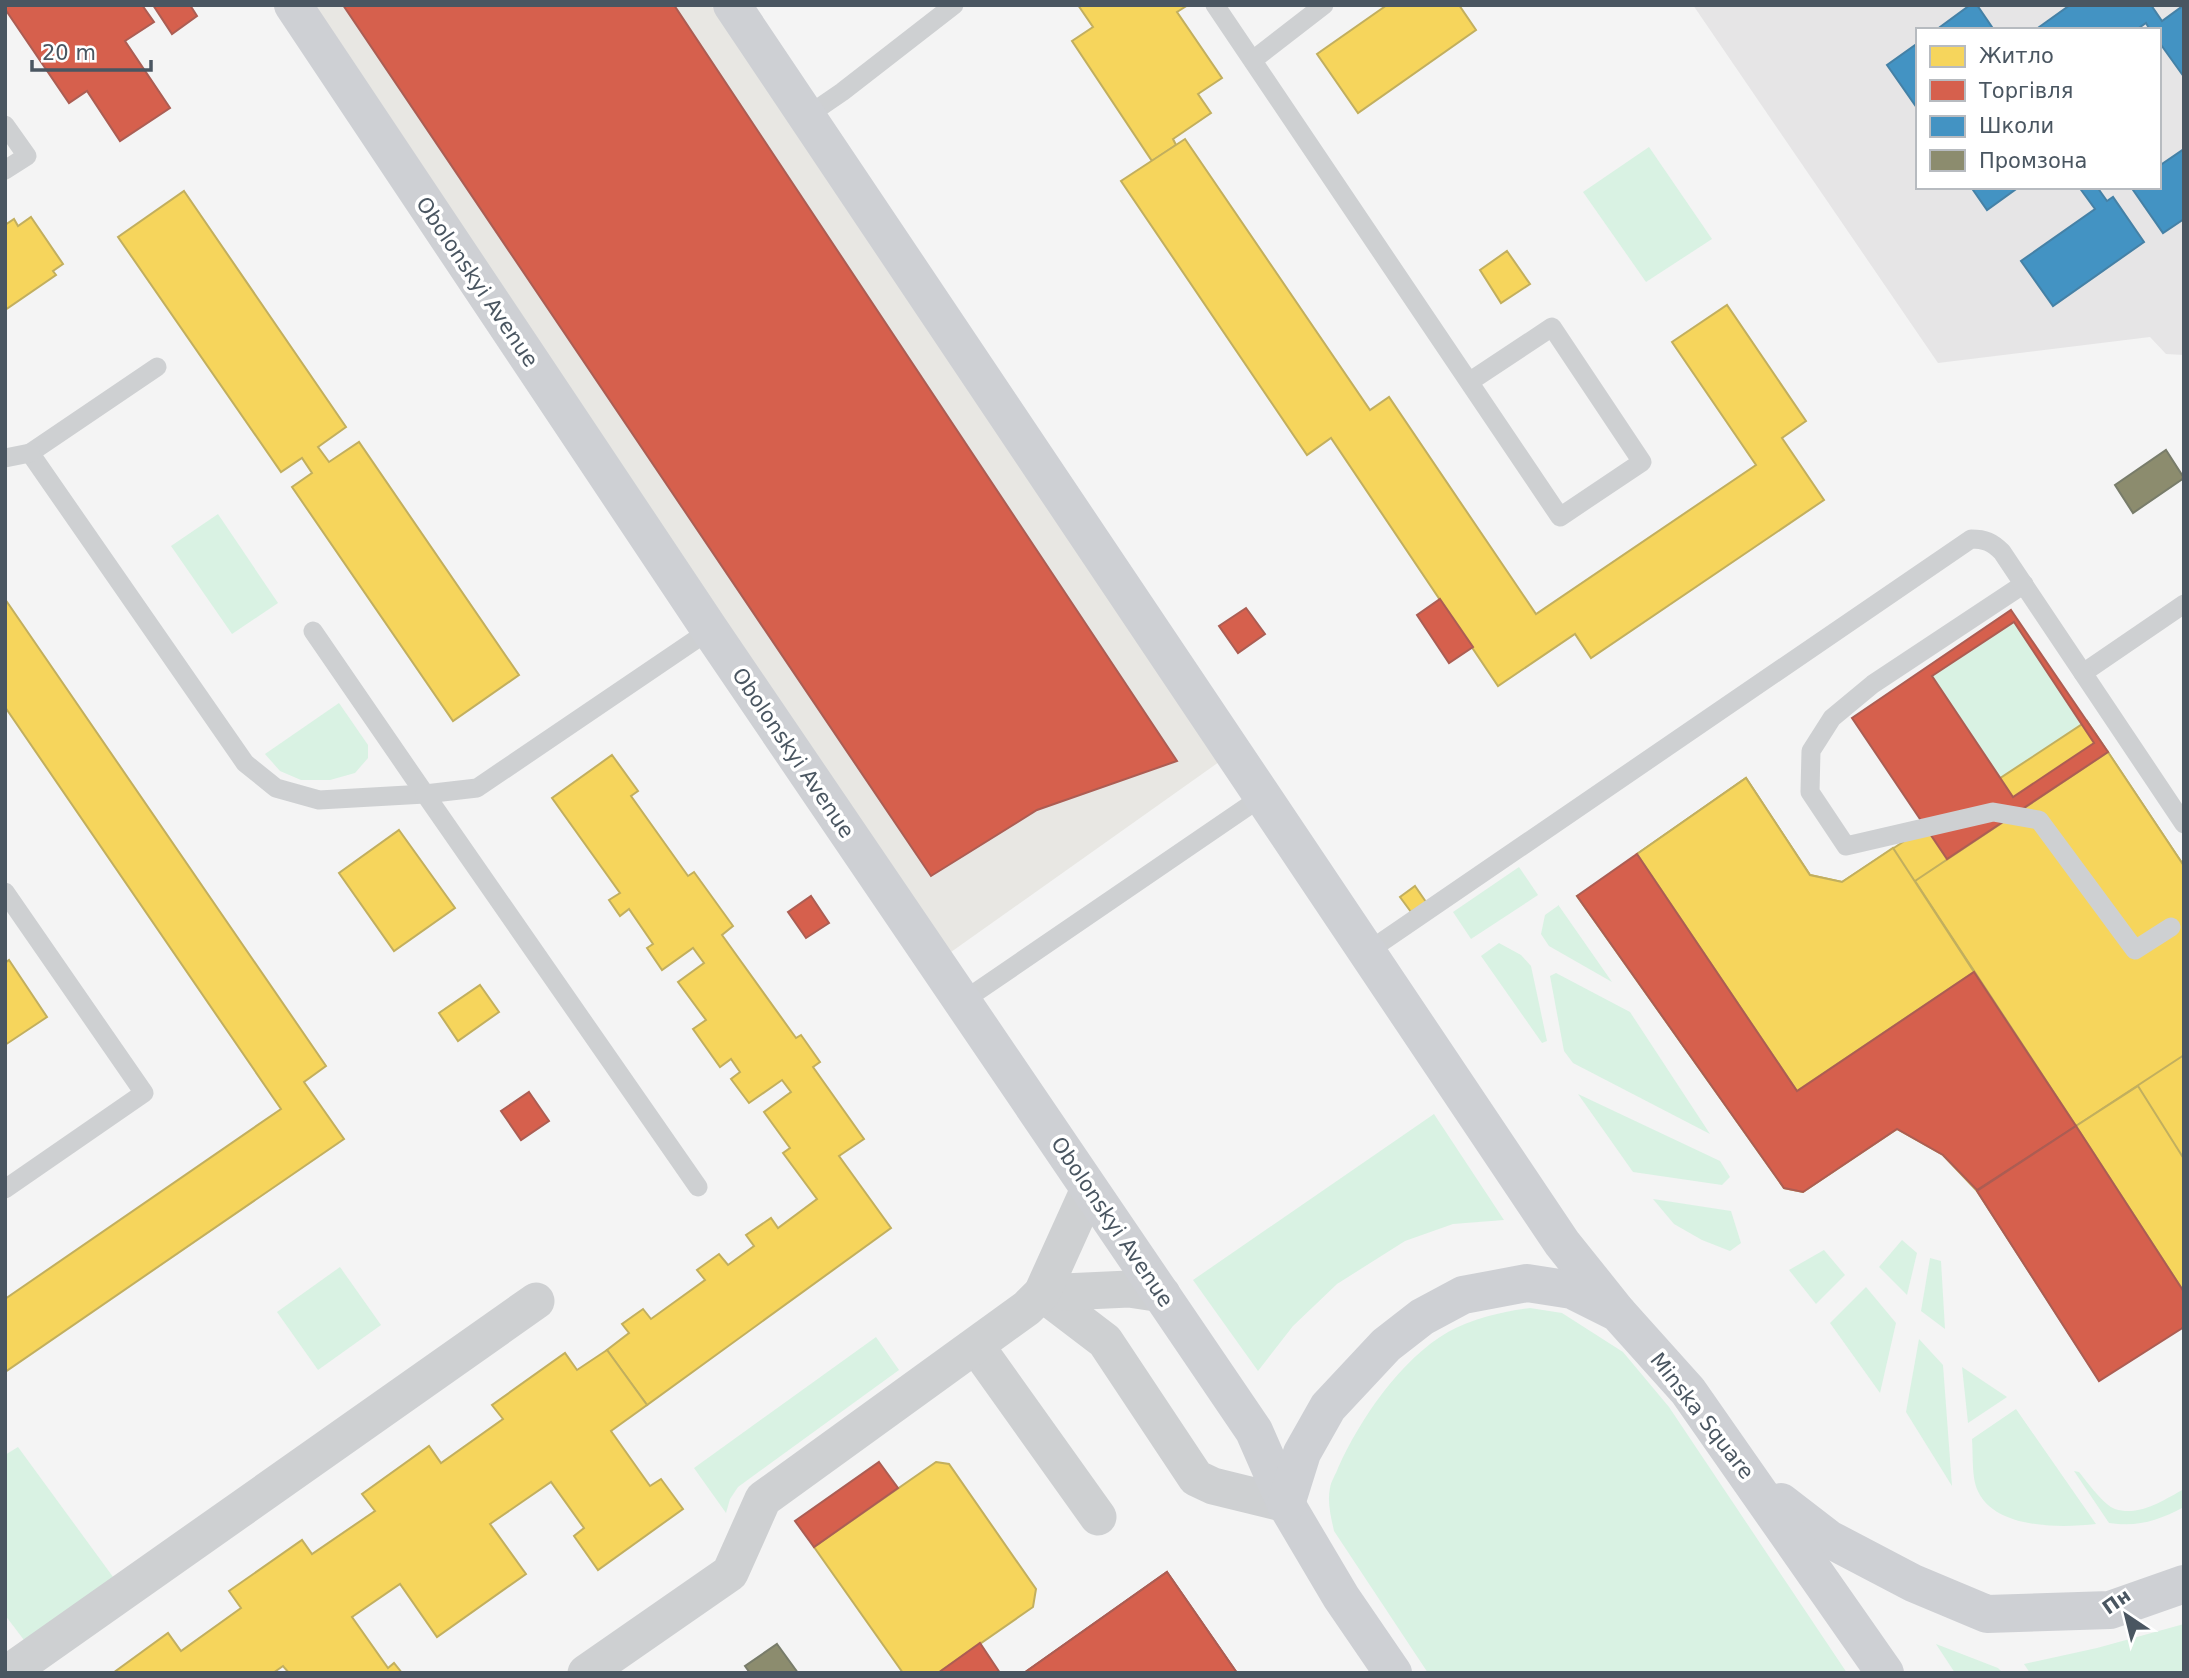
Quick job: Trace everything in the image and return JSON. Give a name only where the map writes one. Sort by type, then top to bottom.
[{"type":"main road","name":"Obolonskyi Avenue","points":[[293,5],[710,631],[1254,1432],[1286,1504]]},
{"type":"main road","points":[[732,5],[1562,1243],[1618,1313]]},
{"type":"main road","name":"Minska Square","points":[[1286,1504],[1302,1454],[1328,1407],[1386,1345],[1422,1317],[1463,1295],[1527,1283],[1572,1290],[1618,1313],[1688,1391],[1885,1673]]},
{"type":"main road","points":[[1752,1479],[1829,1539],[1913,1583],[1987,1614],[2110,1610],[2184,1584]]},
{"type":"main road","points":[[1286,1504],[1340,1597],[1390,1670]]},
{"type":"street","points":[[586,1673],[730,1573],[763,1499],[1027,1308],[1042,1293],[1089,1189]]},
{"type":"street","points":[[1042,1293],[1129,1289],[1162,1294]]},
{"type":"street","points":[[1042,1293],[1105,1341],[1196,1478],[1213,1486],[1286,1504]]},
{"type":"street","points":[[8,1673],[536,1301]]},
{"type":"street","points":[[976,1346],[1098,1517]]},
{"type":"lane","points":[[807,116],[842,93],[954,5]]},
{"type":"lane","points":[[1215,5],[1559,517],[1642,462],[1552,327],[1469,382]]},
{"type":"lane","points":[[1252,60],[1324,5]]},
{"type":"lane","points":[[5,125],[27,156],[5,170]]},
{"type":"lane","points":[[5,458],[30,453],[157,366]]},
{"type":"lane","points":[[30,453],[246,763],[276,788],[319,800],[477,788],[710,631]]},
{"type":"lane","points":[[1367,952],[1971,539],[1983,539],[1993,543],[2002,552],[2184,824]]},
{"type":"lane","points":[[2024,584],[1873,684],[1832,718],[1811,751],[1810,792],[1846,846],[1993,812],[2039,820],[2135,950],[2171,927]]},
{"type":"lane","points":[[2083,673],[2184,604]]},
{"type":"lane","points":[[313,631],[698,1187]]},
{"type":"lane","points":[[963,1001],[1263,796]]},
{"type":"lane","points":[[5,892],[144,1093],[5,1189]]},
{"type":"shaded area","points":[[305,5],[711,5],[1219,762],[944,957]]},
{"type":"shaded area","points":[[1693,5],[2184,5],[2184,355],[2166,354],[2150,337],[1938,363]]},
{"type":"green space","points":[[1649,147],[1712,239],[1646,282],[1583,192]]},
{"type":"green space","points":[[218,514],[278,603],[232,634],[171,546]]},
{"type":"green space","points":[[2014,622],[2094,743],[2013,797],[1932,676]]},
{"type":"green space","points":[[339,703],[368,745],[368,758],[355,773],[330,780],[301,780],[280,771],[265,754]]},
{"type":"green space","points":[[1519,867],[1538,895],[1471,939],[1453,912]]},
{"type":"green space","points":[[1559,905],[1612,982],[1549,946],[1541,934],[1545,915]]},
{"type":"green space","points":[[1499,943],[1521,955],[1531,966],[1547,1041],[1542,1043],[1481,956]]},
{"type":"green space","points":[[1556,973],[1630,1012],[1710,1134],[1573,1063],[1564,1051],[1550,976]]},
{"type":"green space","points":[[1578,1094],[1720,1161],[1730,1177],[1722,1185],[1633,1172]]},
{"type":"green space","points":[[1434,1114],[1504,1220],[1453,1224],[1405,1241],[1337,1284],[1293,1326],[1258,1371],[1193,1280]]},
{"type":"green space","points":[[1653,1199],[1731,1211],[1741,1243],[1730,1251],[1702,1240],[1674,1224]]},
{"type":"green space","points":[[1902,1240],[1917,1253],[1907,1295],[1879,1267]]},
{"type":"green space","points":[[1824,1250],[1845,1275],[1816,1304],[1789,1270]]},
{"type":"green space","points":[[1930,1258],[1941,1261],[1945,1329],[1921,1311]]},
{"type":"green space","points":[[340,1267],[381,1325],[318,1370],[277,1312]]},
{"type":"green space","points":[[1866,1287],[1896,1323],[1880,1393],[1830,1323]]},
{"type":"green space","points":[[1530,1308],[1562,1313],[1623,1352],[1669,1407],[1847,1673],[1428,1673],[1334,1531],[1329,1504],[1331,1485],[1347,1449],[1370,1411],[1414,1358],[1458,1327],[1488,1316]]},
{"type":"green space","points":[[876,1337],[899,1370],[738,1487],[730,1499],[726,1513],[694,1468]]},
{"type":"green space","points":[[1919,1339],[1943,1365],[1952,1486],[1906,1412]]},
{"type":"green space","points":[[1962,1367],[2007,1397],[1968,1423]]},
{"type":"green space","points":[[2016,1409],[2096,1524],[2064,1526],[2026,1523],[1994,1510],[1982,1498],[1974,1478],[1972,1439]]},
{"type":"green space","points":[[18,1447],[116,1581],[27,1644],[5,1615],[5,1455]]},
{"type":"green space","points":[[2074,1471],[2079,1472],[2101,1498],[2115,1509],[2142,1509],[2184,1489],[2184,1507],[2148,1522],[2109,1523]]},
{"type":"green space","points":[[2184,1624],[2184,1673],[2030,1673],[2024,1664],[2097,1648]]},
{"type":"green space","points":[[1936,1644],[1998,1668],[2003,1673],[1955,1673]]},
{"type":"building: Житло","points":[[1078,5],[1188,5],[1177,12],[1222,78],[1198,94],[1211,113],[1173,139],[1176,145],[1152,161],[1072,41],[1093,27]]},
{"type":"building: Житло","points":[[1387,5],[1459,5],[1476,30],[1358,113],[1317,54]]},
{"type":"building: Житло","points":[[1185,139],[1370,410],[1389,397],[1536,614],[1756,465],[1672,342],[1727,305],[1806,421],[1782,438],[1824,500],[1591,658],[1575,634],[1498,686],[1331,438],[1307,455],[1121,181]]},
{"type":"building: Житло","points":[[184,191],[346,427],[318,447],[329,462],[359,442],[519,675],[453,721],[292,487],[312,473],[302,458],[281,472],[118,237]]},
{"type":"building: Житло","points":[[31,217],[63,264],[53,271],[56,275],[5,310],[5,225],[14,219],[18,226]]},
{"type":"building: Житло","points":[[1507,251],[1530,284],[1501,303],[1480,270]]},
{"type":"building: Житло","points":[[5,599],[326,1066],[304,1082],[344,1139],[5,1372],[5,1299],[281,1109],[5,707]]},
{"type":"building: Житло","points":[[2087,721],[2184,866],[2184,1325],[2099,1380],[1977,1191],[1943,1155],[1897,1129],[1803,1192],[1784,1188],[1577,896],[1636,864],[1637,854],[1746,778],[1810,875],[1842,882]]},
{"type":"building: Житло","points":[[2108,752],[2184,866],[2184,1055],[2076,1126],[1915,881]]},
{"type":"building: Житло","points":[[612,755],[638,791],[631,796],[688,876],[694,872],[733,926],[722,935],[796,1038],[801,1035],[820,1062],[813,1067],[864,1139],[839,1156],[891,1228],[647,1405],[607,1350],[629,1333],[622,1324],[643,1309],[651,1319],[705,1280],[697,1270],[719,1254],[728,1265],[754,1246],[746,1235],[771,1218],[778,1228],[817,1199],[783,1153],[790,1148],[764,1112],[791,1092],[782,1080],[749,1103],[731,1079],[740,1072],[731,1059],[720,1067],[693,1029],[706,1020],[678,982],[704,963],[693,948],[662,970],[647,948],[653,944],[629,909],[620,916],[609,900],[620,893],[552,798]]},
{"type":"building: Житло","points":[[1746,778],[1810,875],[1842,882],[1893,848],[1974,972],[1797,1091],[1637,854]]},
{"type":"building: Житло","points":[[399,830],[455,908],[394,951],[339,873]]},
{"type":"building: Житло","points":[[1415,886],[1426,902],[1411,912],[1400,897]]},
{"type":"building: Житло","points":[[9,960],[47,1017],[5,1045],[5,963]]},
{"type":"building: Житло","points":[[480,985],[499,1012],[458,1041],[439,1013]]},
{"type":"building: Житло","points":[[2138,1086],[2184,1159],[2184,1292],[2076,1126]]},
{"type":"building: Житло","points":[[607,1350],[647,1405],[611,1431],[650,1486],[661,1479],[683,1509],[598,1570],[574,1536],[584,1528],[551,1482],[490,1524],[526,1574],[437,1637],[400,1584],[352,1617],[388,1668],[394,1663],[402,1673],[289,1673],[283,1666],[273,1673],[113,1673],[168,1633],[181,1651],[241,1608],[229,1591],[302,1540],[312,1554],[375,1511],[362,1494],[429,1446],[441,1463],[503,1419],[492,1405],[565,1353],[577,1370]]},
{"type":"building: Житло","points":[[936,1462],[949,1464],[1036,1589],[1033,1607],[938,1673],[903,1673],[814,1547]]},
{"type":"building: Торгівля","points":[[7,5],[142,5],[154,22],[125,41],[170,108],[120,141],[87,91],[69,103],[5,9]]},
{"type":"building: Торгівля","points":[[153,5],[190,5],[197,16],[172,34]]},
{"type":"building: Торгівля","points":[[343,5],[674,5],[1177,761],[1037,810],[931,876]]},
{"type":"building: Торгівля","points":[[1440,599],[1473,647],[1449,663],[1417,615]]},
{"type":"building: Торгівля","points":[[1246,608],[1265,634],[1238,653],[1219,626]]},
{"type":"building: Торгівля","points":[[2011,610],[2108,752],[1947,859],[1852,718]],"holes":[[[2014,622],[2094,743],[2013,797],[1932,676]]]},
{"type":"building: Торгівля","points":[[1637,854],[1797,1091],[1974,972],[2076,1126],[1977,1190],[1943,1155],[1897,1129],[1803,1192],[1784,1188],[1577,896]]},
{"type":"building: Торгівля","points":[[811,896],[829,923],[806,938],[788,912]]},
{"type":"building: Торгівля","points":[[529,1092],[549,1121],[521,1140],[501,1111]]},
{"type":"building: Торгівля","points":[[2076,1126],[2184,1292],[2184,1327],[2099,1381],[1977,1191]]},
{"type":"building: Торгівля","points":[[879,1462],[898,1488],[814,1547],[795,1521]]},
{"type":"building: Торгівля","points":[[1167,1572],[1237,1673],[1024,1673]]},
{"type":"building: Торгівля","points":[[1167,1572],[1237,1673],[1024,1673]]},
{"type":"building: Торгівля","points":[[980,1643],[1000,1673],[938,1673]]},
{"type":"building: Школи","points":[[1970,5],[1977,5],[1993,28],[1939,28]]},
{"type":"building: Школи","points":[[2070,5],[2151,5],[2162,21],[2184,5],[2184,77],[2161,45],[2161,28],[2149,28],[2146,23],[2139,28],[2038,28]]},
{"type":"building: Школи","points":[[1916,44],[1916,107],[1887,65]]},
{"type":"building: Школи","points":[[2184,149],[2184,219],[2163,233],[2132,189],[2161,189],[2161,165]]},
{"type":"building: Школи","points":[[1972,189],[2016,189],[1987,210]]},
{"type":"building: Школи","points":[[2080,189],[2098,189],[2107,201],[2113,197],[2144,242],[2053,306],[2021,261],[2095,209]]},
{"type":"building: Промзона","points":[[2166,450],[2184,478],[2133,513],[2115,485]]},
{"type":"building: Промзона","points":[[777,1644],[798,1673],[750,1673],[745,1666]]}]
